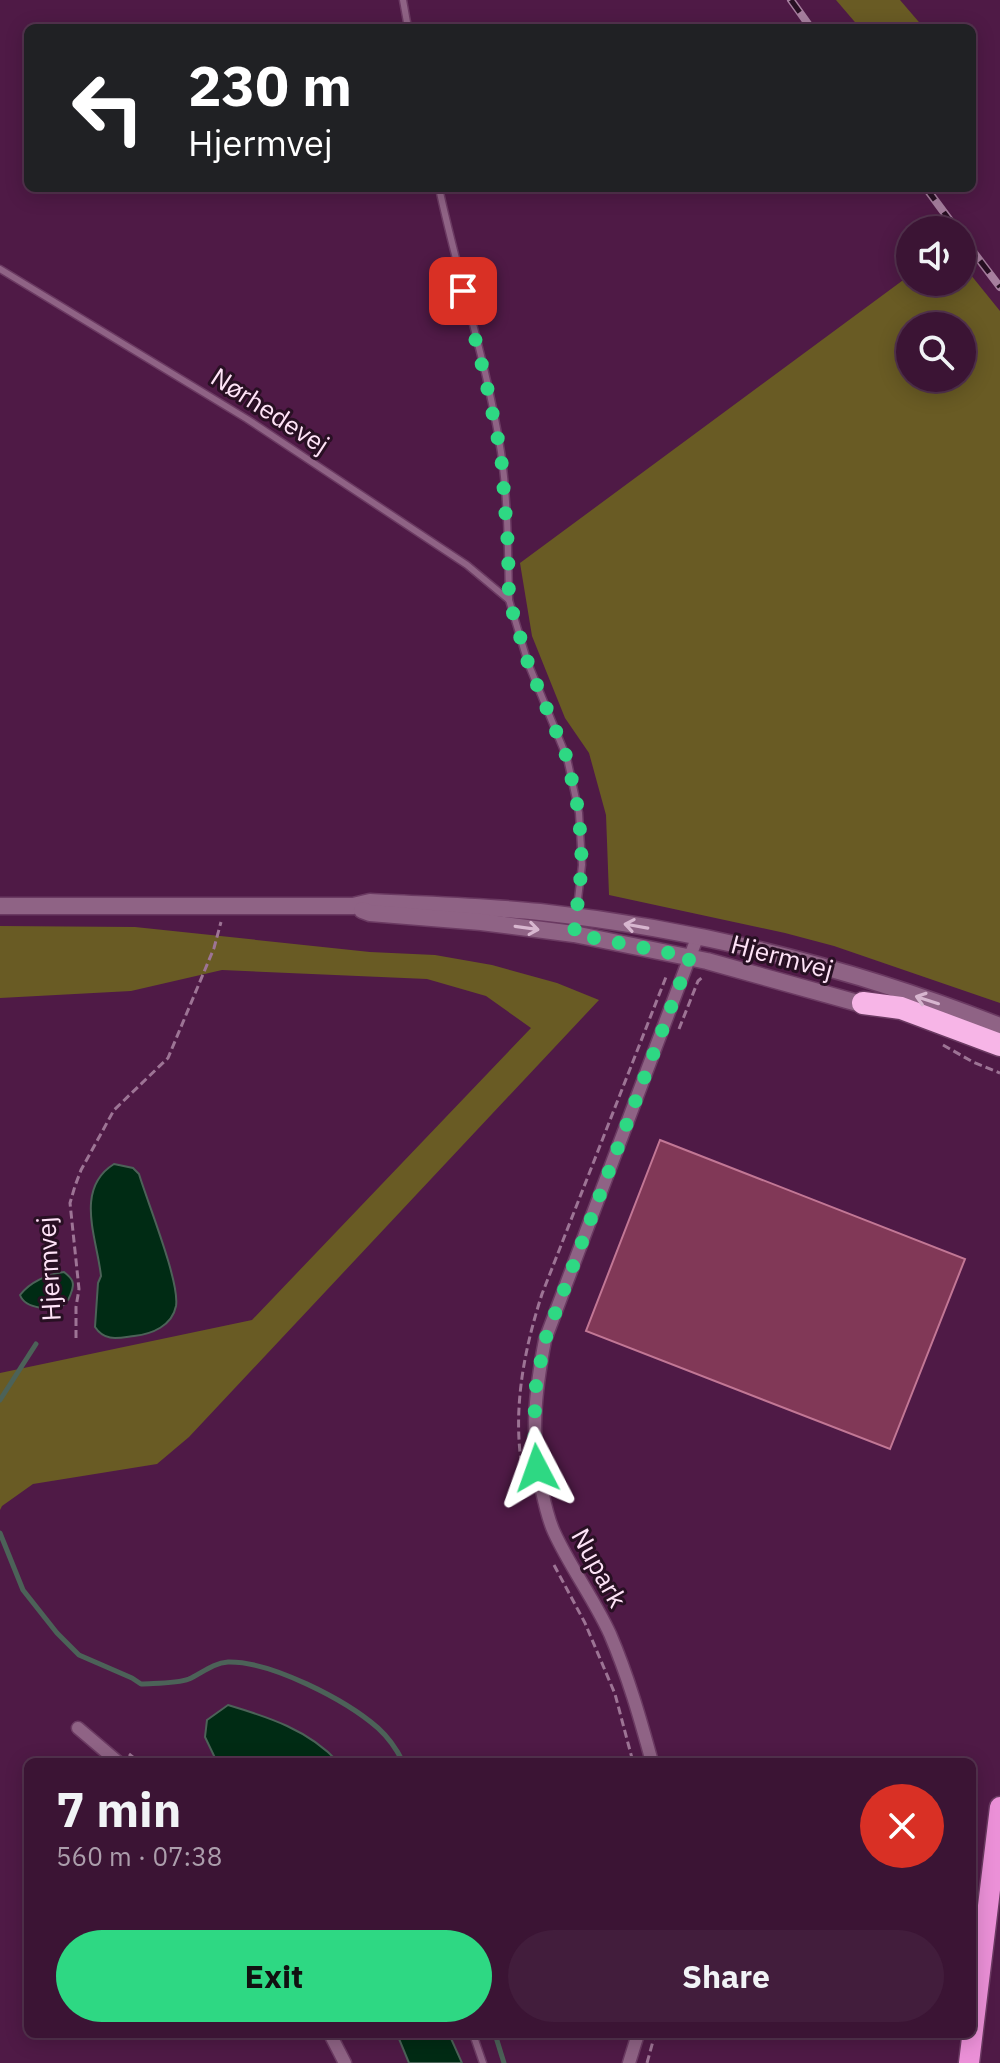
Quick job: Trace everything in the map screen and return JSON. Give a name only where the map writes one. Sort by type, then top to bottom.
[{"type":"highway","points":[[863,1003],[901,1008],[1000,1045]]},
{"type":"main road","points":[[976,2005],[1000,1807]]},
{"type":"main road","points":[[969,2063],[972,2038]]},
{"type":"street","name":"Hjermvej","points":[[0,906],[353,906],[370,902],[501,909],[576,917],[697,938],[833,969],[1000,1026]]},
{"type":"street","name":"Hjermvej","points":[[353,906],[370,913],[481,922],[574,934],[683,956],[863,1003],[940,1030],[1000,1057]]},
{"type":"street","name":"Nupark","points":[[651,1758],[634,1697],[609,1632],[554,1531],[537,1468],[536,1385],[545,1340],[683,956],[697,938]]},
{"type":"street","points":[[78,1728],[113,1758]]},
{"type":"street","points":[[332,2038],[345,2063]]},
{"type":"street","points":[[629,2063],[637,2038]]},
{"type":"lane","points":[[403,0],[407,24]]},
{"type":"lane","points":[[440,192],[501,454],[509,600],[528,663],[567,758],[579,813],[582,865],[574,934]]},
{"type":"lane","name":"Nørhedevej","points":[[0,269],[247,419],[467,565],[509,600]]},
{"type":"lane","points":[[474,2038],[483,2063]]},
{"type":"path","name":"Hjermvej","points":[[76,1338],[79,1289],[70,1203],[75,1186],[114,1110],[168,1058],[214,948],[221,926],[222,906]]},
{"type":"path","points":[[529,1497],[519,1447],[519,1399],[531,1329],[542,1294],[683,956]]},
{"type":"path","points":[[675,1038],[698,981],[711,974]]},
{"type":"path","points":[[942,1045],[1000,1073]]},
{"type":"path","points":[[553,1563],[585,1623],[615,1694],[632,1758]]},
{"type":"path","points":[[647,2063],[654,2038]]},
{"type":"shaded area","points":[[836,0],[900,0],[921,24],[857,24]]},
{"type":"shaded area","points":[[976,281],[1000,311],[1000,1003],[834,946],[609,895],[606,815],[589,753],[565,718],[532,636],[520,563],[896,285],[896,296],[976,296]]},
{"type":"shaded area","points":[[0,926],[135,927],[370,952],[435,955],[492,965],[557,983],[599,1000],[189,1437],[157,1464],[33,1484],[0,1510],[0,1373],[252,1320],[531,1028],[486,996],[427,979],[222,970],[131,991],[0,998]]},
{"type":"shaded area","points":[[114,1164],[133,1168],[139,1174],[176,1295],[174,1313],[166,1324],[141,1335],[117,1338],[103,1335],[95,1327],[101,1276],[91,1215],[95,1187],[102,1174]]},
{"type":"shaded area","points":[[64,1272],[73,1284],[65,1304],[40,1308],[23,1300],[20,1295],[40,1279]]},
{"type":"shaded area","points":[[228,1705],[301,1733],[334,1758],[215,1758],[205,1737],[207,1720]]},
{"type":"shaded area","points":[[399,2038],[451,2038],[462,2063],[409,2063]]},
{"type":"building","points":[[660,1140],[965,1259],[890,1449],[586,1331]]},
{"type":"waterway","points":[[0,1400],[36,1344]]},
{"type":"waterway","points":[[0,1533],[23,1590],[79,1655],[141,1684],[184,1681],[212,1666],[228,1662],[265,1668],[307,1684],[364,1717],[385,1735],[401,1758]]},
{"type":"waterway","points":[[496,2038],[504,2063]]},
{"type":"railway","points":[[791,0],[808,24]]},
{"type":"railway","points":[[929,192],[947,216]]},
{"type":"railway","points":[[976,255],[1000,287]]},
{"type":"route","points":[[463,291],[501,454],[509,600],[528,663],[567,758],[579,813],[582,865],[574,934],[690,957],[545,1340],[536,1385],[534,1429],[537,1468]]}]
